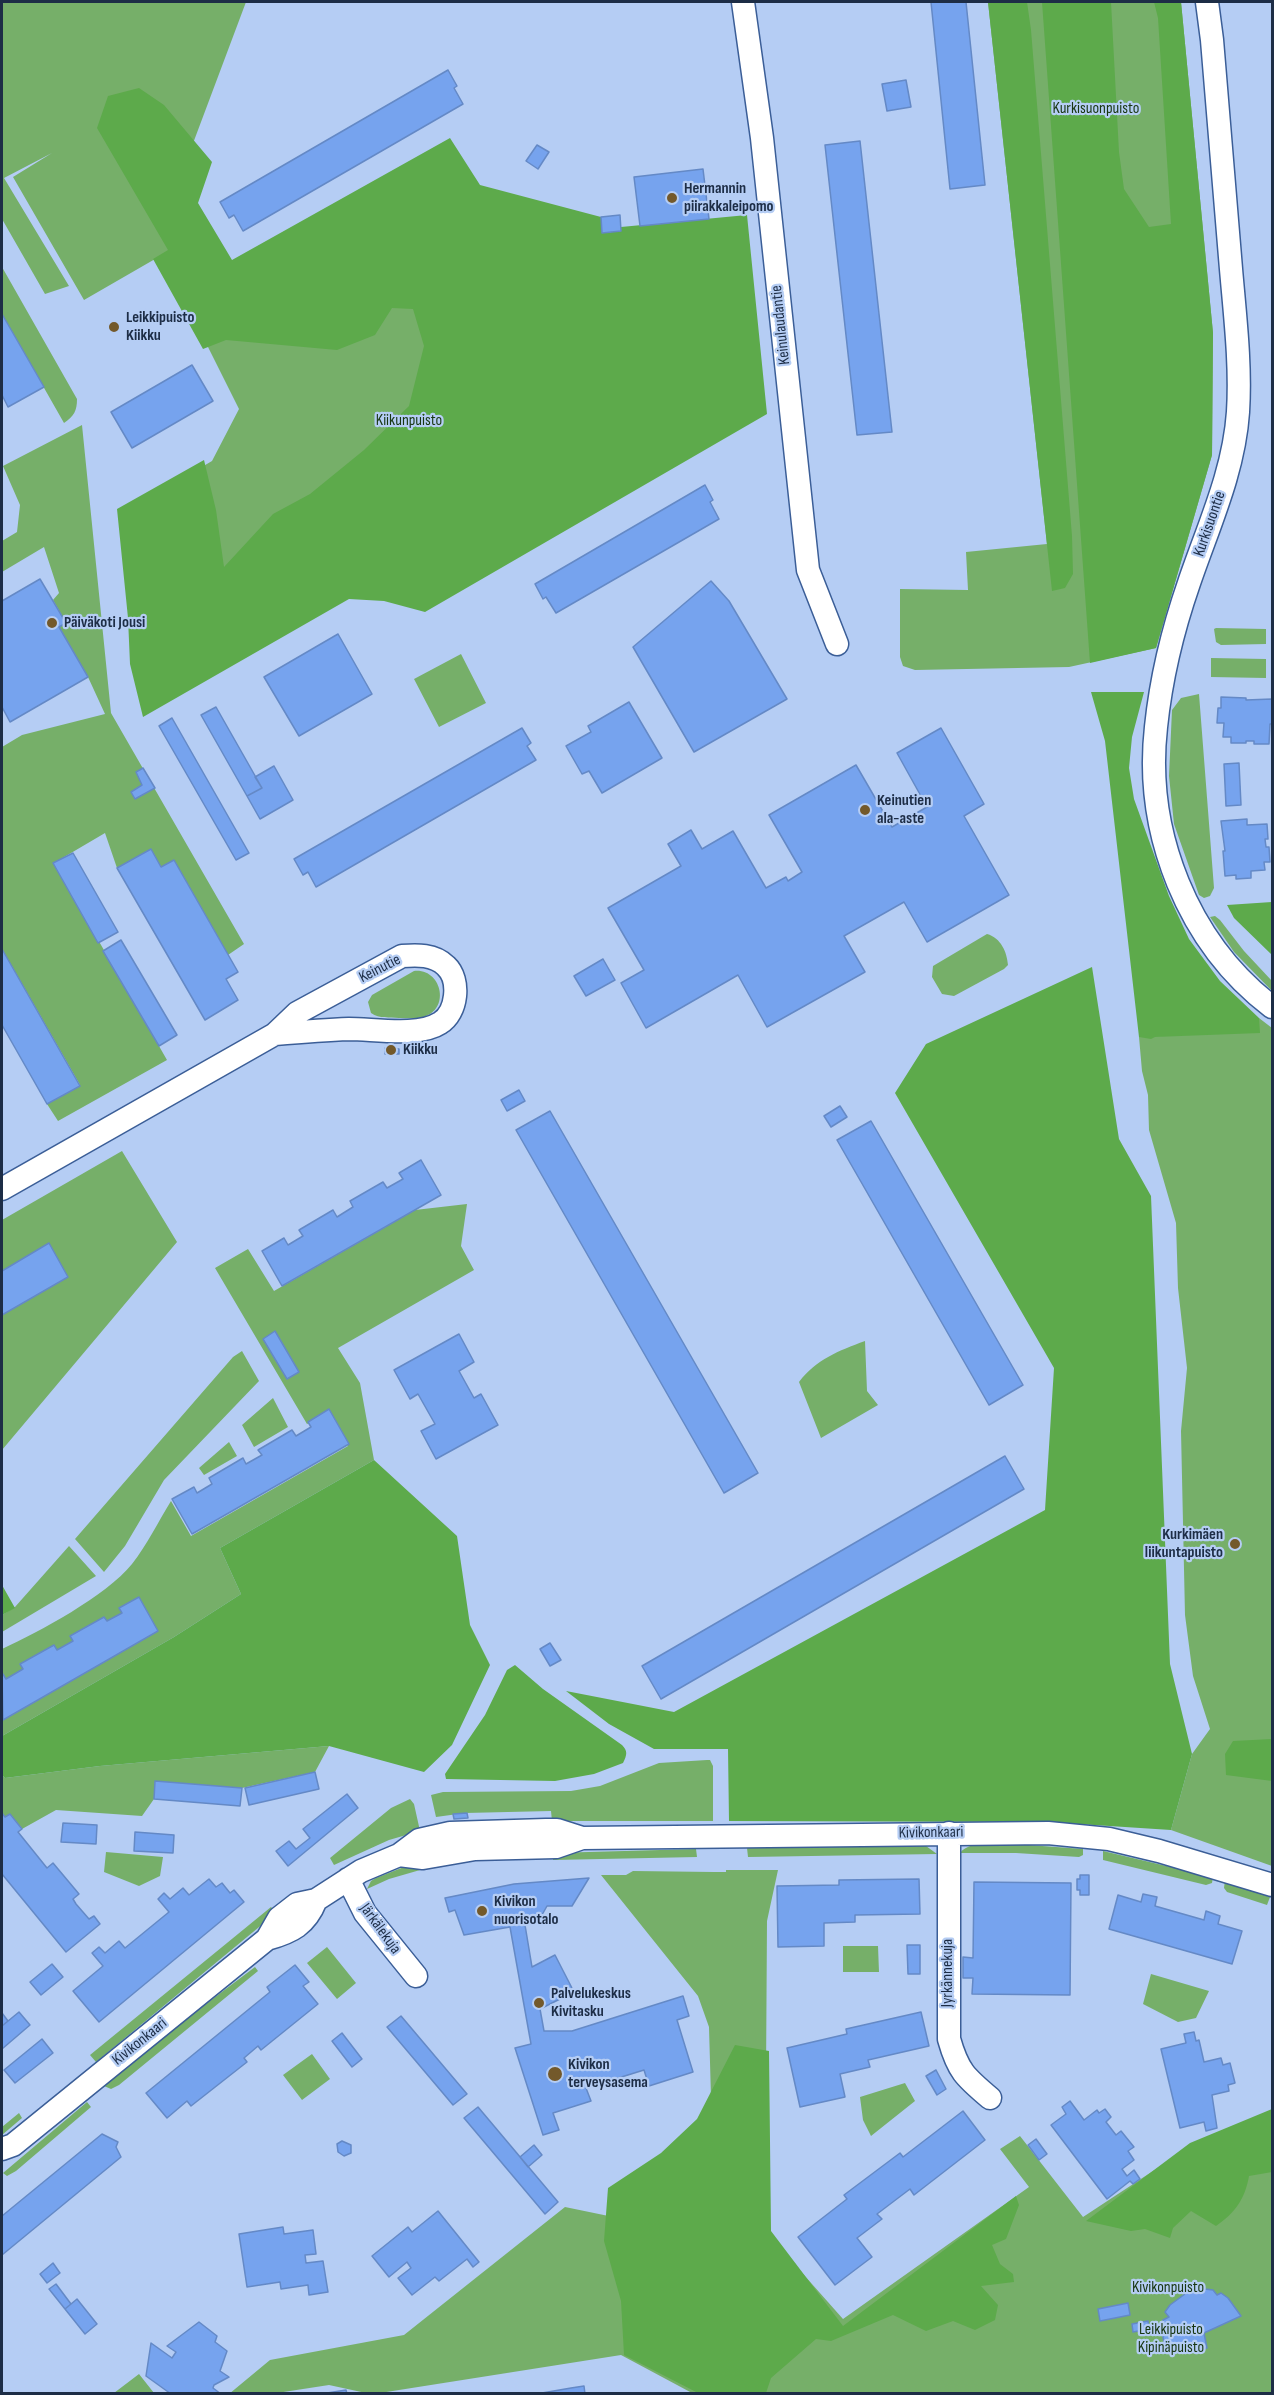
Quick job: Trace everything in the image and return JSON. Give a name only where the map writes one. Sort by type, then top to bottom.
[{"type":"street","name":"Keinulaudantie","points":[[743,2],[762,138],[808,570],[837,644]]},
{"type":"street","name":"Kurkisuontie","points":[[1207,2],[1236,328],[1238,411],[1229,467],[1189,584],[1168,655],[1156,728],[1156,794],[1172,866],[1183,896],[1197,923],[1236,976],[1272,1007]]},
{"type":"street","name":"Keinutie","points":[[2,1189],[274,1034],[297,1013],[402,956],[422,955],[434,959],[447,966],[453,977],[455,996],[452,1012],[441,1023],[423,1030],[347,1029],[274,1034]]},
{"type":"street","name":"Kivikonkaari","points":[[2,2166],[7,2147],[267,1939],[279,1918],[297,1904],[316,1900],[348,1879],[399,1855],[419,1840],[450,1833],[557,1830],[582,1838],[1048,1833],[1109,1839],[1160,1851],[1272,1885]]},
{"type":"street","name":"Jyrkännekuja","points":[[950,1833],[949,2038],[958,2067],[964,2076],[990,2098]]},
{"type":"street","name":"Järkälekuja","points":[[348,1879],[365,1913],[416,1976]]},
{"type":"green space","name":"Kiikunpuisto","points":[[2,2],[246,2],[180,178],[232,265],[744,224],[349,593],[145,711],[122,514],[212,461],[239,409],[162,255],[84,300],[13,177],[52,153],[4,178],[69,286],[45,294],[2,219]]},
{"type":"green space","name":"Kurkisuonpuisto","points":[[988,2],[1181,2],[1213,333],[1212,455],[1156,648],[1069,667],[915,670],[903,666],[900,657],[900,589],[968,590],[966,552],[1047,544]]},
{"type":"green space","points":[[988,2],[1027,2],[1031,30],[1072,536],[1073,574],[1065,588],[1052,591]]},
{"type":"green space","points":[[1042,2],[1111,2],[1119,152],[1124,189],[1149,227],[1171,224],[1158,18],[1154,2],[1181,2],[1213,333],[1212,455],[1156,648],[1090,663]]},
{"type":"green space","name":"Kiikunpuisto","points":[[139,88],[164,105],[212,162],[198,203],[232,260],[450,138],[480,185],[601,217],[603,233],[621,231],[621,227],[747,215],[767,414],[425,612],[384,601],[349,599],[143,717],[130,664],[128,618],[117,509],[204,460],[216,510],[224,567],[273,514],[310,494],[364,450],[409,406],[424,346],[413,309],[392,308],[375,335],[337,350],[226,340],[203,349],[153,259],[168,250],[97,128],[108,96]]},
{"type":"green space","points":[[2,267],[77,399],[74,413],[64,423],[2,314]]},
{"type":"green space","points":[[82,425],[111,713],[244,944],[228,955],[174,860],[161,867],[151,849],[117,868],[105,833],[54,863],[167,1060],[58,1121],[47,1104],[80,1085],[2,949],[2,747],[22,735],[105,714],[88,677],[59,627],[66,623],[53,600],[59,593],[44,547],[2,572],[2,541],[17,532],[20,505],[3,466]]},
{"type":"green space","points":[[1214,629],[1266,629],[1266,644],[1221,645],[1216,642]]},
{"type":"green space","points":[[461,654],[486,703],[439,727],[414,679]]},
{"type":"green space","points":[[1211,658],[1266,659],[1266,678],[1211,677]]},
{"type":"green space","points":[[1091,692],[1144,692],[1132,737],[1129,768],[1134,799],[1169,896],[1189,939],[1220,981],[1259,1018],[1260,1033],[1151,1039],[1139,1037],[1105,741]]},
{"type":"green space","points":[[1199,694],[1214,888],[1210,896],[1204,898],[1199,895],[1174,824],[1169,776],[1172,710],[1181,698]]},
{"type":"green space","points":[[1272,902],[1272,955],[1234,918],[1227,905]]},
{"type":"green space","points":[[1215,916],[1272,981],[1272,991],[1234,952],[1210,917]]},
{"type":"green space","points":[[987,934],[1002,946],[1008,965],[954,996],[942,994],[932,977],[933,966]]},
{"type":"green space","points":[[1092,967],[1119,1139],[1151,1196],[1170,1664],[1192,1754],[1171,1830],[1048,1822],[729,1821],[728,1749],[654,1749],[609,1724],[566,1691],[674,1712],[1045,1510],[1054,1368],[895,1093],[926,1044]]},
{"type":"green space","points":[[414,971],[424,972],[437,982],[440,999],[432,1013],[423,1017],[411,1018],[381,1017],[371,1013],[368,1002],[372,995]]},
{"type":"green space","name":"Kurkimäen liikuntapuisto","points":[[1259,1018],[1272,1028],[1272,1866],[1171,1830],[1192,1754],[1210,1729],[1193,1676],[1185,1615],[1181,1431],[1187,1368],[1178,1288],[1176,1223],[1149,1130],[1148,1095],[1142,1071],[1139,1037],[1259,1032]]},
{"type":"green space","points":[[122,1151],[177,1242],[2,1450],[2,1220]]},
{"type":"green space","points":[[467,1204],[461,1246],[474,1270],[338,1348],[360,1383],[374,1460],[220,1548],[241,1594],[174,1637],[2,1736],[2,1649],[71,1612],[120,1576],[143,1549],[171,1501],[191,1536],[348,1446],[329,1411],[307,1424],[215,1268],[248,1249],[274,1291],[415,1210]]},
{"type":"green space","points":[[865,1341],[867,1391],[878,1405],[821,1438],[799,1382],[813,1367],[837,1352]]},
{"type":"green space","points":[[242,1351],[259,1381],[164,1480],[125,1546],[104,1572],[75,1539],[233,1357]]},
{"type":"green space","points":[[273,1398],[288,1427],[254,1447],[242,1425]]},
{"type":"green space","points":[[229,1442],[237,1456],[204,1475],[199,1468]]},
{"type":"green space","points":[[374,1460],[457,1536],[470,1625],[490,1665],[452,1745],[424,1772],[329,1746],[100,1766],[5,1778],[2,1775],[2,1736],[174,1637],[241,1594],[220,1548]]},
{"type":"green space","points":[[69,1546],[96,1576],[2,1632],[2,1615],[15,1607]]},
{"type":"green space","points":[[2,1585],[15,1608],[2,1615]]},
{"type":"green space","points":[[515,1665],[543,1689],[622,1745],[626,1753],[623,1763],[594,1774],[555,1781],[446,1779],[445,1774],[485,1715],[507,1670]]},
{"type":"green space","points":[[1272,1739],[1272,1781],[1226,1775],[1225,1754],[1233,1741]]},
{"type":"green space","points":[[329,1746],[315,1772],[242,1788],[155,1782],[154,1799],[142,1816],[56,1810],[22,1829],[10,1814],[5,1817],[2,1813],[2,1775],[5,1778],[100,1766]]},
{"type":"green space","points":[[710,1760],[713,1766],[713,1821],[552,1821],[551,1811],[465,1813],[436,1817],[431,1795],[443,1792],[571,1791],[600,1786],[659,1763]]},
{"type":"green space","points":[[410,1799],[414,1804],[420,1831],[389,1840],[334,1865],[330,1858],[391,1808]]},
{"type":"green space","points":[[978,1844],[1083,1849],[1083,1855],[1079,1857],[1016,1853],[960,1853]]},
{"type":"green space","points":[[926,1846],[937,1854],[748,1857],[747,1848]]},
{"type":"green space","points":[[696,1849],[697,1857],[553,1860],[553,1853]]},
{"type":"green space","points":[[1103,1851],[1213,1877],[1212,1883],[1206,1885],[1103,1860]]},
{"type":"green space","points":[[106,1852],[163,1857],[160,1876],[139,1886],[104,1872]]},
{"type":"green space","points":[[409,1865],[427,1868],[389,1879],[367,1889],[371,1881],[376,1878]]},
{"type":"green space","name":"Kivikonpuisto","points":[[726,1870],[778,1870],[767,1921],[765,2231],[843,2319],[1029,2187],[1000,2149],[1020,2136],[1083,2217],[1191,2146],[1272,2111],[1272,2393],[692,2393],[621,2355],[380,2393],[366,2393],[329,2385],[277,2393],[229,2394],[270,2360],[404,2335],[565,2207],[715,2238],[709,2027],[698,1996],[601,1875],[626,1875],[633,1871],[726,1872]]},
{"type":"green space","points":[[1225,1880],[1233,1885],[1270,1897],[1267,1905],[1227,1892],[1224,1888]]},
{"type":"green space","points":[[271,1907],[276,1913],[96,2062],[90,2055]]},
{"type":"green space","points":[[843,1946],[878,1946],[879,1972],[843,1972]]},
{"type":"green space","points":[[327,1947],[356,1983],[337,1999],[307,1963]]},
{"type":"green space","points":[[255,1967],[258,1971],[119,2085],[111,2089],[104,2086],[186,2019]]},
{"type":"green space","points":[[1151,1974],[1209,1991],[1196,2018],[1178,2022],[1143,2004]]},
{"type":"green space","points":[[735,2045],[769,2051],[771,2231],[843,2326],[1016,2196],[1019,2205],[1006,2239],[992,2245],[1000,2264],[1013,2274],[1014,2282],[981,2286],[998,2305],[995,2320],[975,2330],[953,2321],[926,2331],[893,2315],[831,2341],[816,2339],[771,2378],[766,2393],[698,2393],[624,2355],[621,2301],[604,2241],[608,2188],[661,2153],[697,2119]]},
{"type":"green space","points":[[312,2054],[330,2079],[302,2100],[283,2075]]},
{"type":"green space","points":[[905,2083],[915,2101],[871,2136],[863,2120],[860,2097]]},
{"type":"green space","points":[[87,2102],[91,2107],[16,2171],[7,2176],[3,2173]]},
{"type":"green space","points":[[1272,2109],[1272,2172],[1249,2176],[1245,2192],[1238,2205],[1216,2226],[1191,2211],[1173,2228],[1170,2238],[1145,2229],[1131,2231],[1086,2221],[1190,2143]]},
{"type":"green space","points":[[19,2113],[22,2118],[2,2135],[2,2127]]},
{"type":"green space","points":[[139,2374],[154,2393],[114,2393]]},
{"type":"building","points":[[931,2],[966,2],[985,185],[950,189]]},
{"type":"building","points":[[448,70],[463,104],[243,231],[234,215],[229,218],[220,202]]},
{"type":"building","points":[[906,80],[911,107],[887,111],[882,84]]},
{"type":"building","points":[[860,141],[892,432],[857,435],[825,145]]},
{"type":"building","points":[[537,145],[549,152],[538,169],[526,161]]},
{"type":"building","name":"Hermannin piirakkaleipomo","points":[[703,169],[709,219],[640,226],[634,177]]},
{"type":"building","points":[[620,215],[621,231],[602,233],[601,217]]},
{"type":"building","points":[[2,314],[44,387],[8,407],[2,395]]},
{"type":"building","points":[[192,365],[213,401],[132,448],[111,412]]},
{"type":"building","points":[[705,485],[713,500],[710,502],[719,519],[556,613],[546,597],[543,599],[535,584]]},
{"type":"building","points":[[40,579],[66,623],[59,627],[88,677],[10,722],[2,707],[2,601]]},
{"type":"building","points":[[711,581],[729,601],[787,699],[694,752],[633,647]]},
{"type":"building","points":[[338,634],[372,694],[299,736],[264,677]]},
{"type":"building","points":[[1221,697],[1246,698],[1246,700],[1272,699],[1269,744],[1254,744],[1254,741],[1231,743],[1231,737],[1223,737],[1224,723],[1217,723]]},
{"type":"building","points":[[629,702],[662,758],[602,793],[589,771],[582,774],[566,746],[591,732],[588,726]]},
{"type":"building","points":[[216,707],[262,788],[247,796],[201,715]]},
{"type":"building","points":[[172,718],[249,853],[236,860],[159,726]]},
{"type":"building","points":[[522,728],[531,743],[527,746],[536,760],[316,887],[308,872],[303,875],[294,859]]},
{"type":"building","points":[[941,728],[984,804],[964,816],[1009,895],[927,942],[904,902],[844,936],[865,972],[767,1027],[738,975],[646,1028],[621,983],[644,970],[608,908],[681,866],[668,844],[691,830],[702,849],[733,831],[766,888],[786,877],[788,881],[802,872],[769,815],[856,765],[892,827],[927,807],[897,753]]},
{"type":"building","points":[[1239,763],[1241,805],[1226,806],[1224,764]]},
{"type":"building","points":[[274,766],[293,800],[260,819],[247,796],[262,788],[255,777]]},
{"type":"building","points":[[143,768],[155,788],[135,799],[131,792],[142,785],[136,772]]},
{"type":"building","points":[[1247,819],[1247,825],[1267,824],[1268,839],[1265,839],[1266,847],[1269,847],[1270,862],[1264,862],[1265,870],[1251,871],[1251,878],[1236,879],[1236,875],[1225,876],[1223,851],[1225,851],[1221,821]]},
{"type":"building","points":[[151,849],[161,867],[174,860],[238,972],[226,979],[238,1000],[205,1020],[117,868]]},
{"type":"building","points":[[73,853],[118,932],[98,943],[53,863]]},
{"type":"building","points":[[121,940],[177,1035],[159,1046],[103,951]]},
{"type":"building","points":[[2,949],[80,1086],[47,1104],[2,1025]]},
{"type":"building","points":[[603,959],[615,980],[586,996],[574,976]]},
{"type":"building","points":[[385,1048],[399,1049],[399,1054],[385,1054]]},
{"type":"building","points":[[519,1090],[525,1101],[507,1111],[501,1100]]},
{"type":"building","points":[[840,1106],[847,1117],[831,1127],[824,1116]]},
{"type":"building","points":[[550,1111],[758,1473],[724,1493],[516,1130]]},
{"type":"building","points":[[871,1121],[1023,1385],[989,1405],[837,1140]]},
{"type":"building","points":[[421,1160],[441,1195],[282,1286],[262,1251],[284,1238],[288,1245],[303,1236],[299,1230],[333,1210],[337,1217],[353,1207],[350,1201],[383,1182],[387,1188],[403,1179],[399,1173]]},
{"type":"building","points":[[49,1243],[68,1277],[2,1315],[2,1271]]},
{"type":"building","points":[[275,1331],[299,1372],[287,1379],[263,1339]]},
{"type":"building","points":[[459,1334],[474,1362],[459,1371],[474,1398],[481,1394],[498,1425],[436,1459],[421,1431],[435,1424],[418,1394],[410,1399],[394,1370]]},
{"type":"building","points":[[329,1409],[349,1444],[192,1534],[172,1499],[194,1487],[197,1493],[212,1484],[209,1478],[243,1458],[246,1464],[262,1455],[258,1450],[292,1430],[296,1436],[311,1427],[308,1422]]},
{"type":"building","points":[[1005,1456],[1024,1489],[661,1699],[642,1666]]},
{"type":"building","points":[[139,1597],[158,1631],[3,1720],[3,1674],[6,1679],[23,1669],[20,1664],[54,1645],[57,1650],[73,1641],[70,1636],[104,1617],[107,1621],[122,1613],[119,1608]]},
{"type":"building","points":[[550,1643],[561,1660],[550,1666],[540,1649]]},
{"type":"building","points":[[315,1772],[319,1789],[249,1805],[245,1788]]},
{"type":"building","points":[[155,1781],[242,1788],[240,1806],[154,1799]]},
{"type":"building","points":[[347,1794],[358,1808],[288,1866],[276,1851],[289,1841],[296,1849],[310,1838],[303,1829]]},
{"type":"building","points":[[2,1813],[5,1817],[10,1814],[22,1829],[18,1832],[47,1868],[53,1863],[79,1894],[73,1899],[76,1904],[89,1919],[94,1916],[100,1924],[66,1952],[2,1874]]},
{"type":"building","points":[[467,1813],[468,1818],[454,1819],[453,1814]]},
{"type":"building","points":[[63,1823],[97,1825],[96,1844],[61,1842]]},
{"type":"building","points":[[135,1832],[174,1835],[173,1853],[134,1851]]},
{"type":"building","points":[[1080,1875],[1089,1875],[1089,1895],[1080,1895],[1080,1890],[1077,1890],[1077,1879],[1080,1879]]},
{"type":"building","name":"Palvelukeskus Kivitasku","points":[[589,1878],[572,1906],[547,1906],[538,1922],[525,1925],[532,1967],[555,1955],[574,1992],[540,2009],[544,2031],[572,2031],[683,1996],[689,2016],[677,2020],[693,2072],[649,2086],[644,2070],[586,2088],[591,2101],[553,2113],[559,2130],[543,2135],[515,2048],[531,2044],[510,1927],[464,1935],[455,1910],[449,1912],[445,1898],[514,1884]]},
{"type":"building","points":[[209,1879],[216,1887],[222,1883],[230,1893],[234,1890],[244,1902],[99,2022],[73,1991],[103,1966],[92,1953],[99,1947],[105,1953],[119,1941],[125,1948],[169,1912],[158,1899],[164,1893],[170,1899],[183,1888],[189,1895]]},
{"type":"building","points":[[919,1879],[920,1914],[855,1915],[855,1922],[824,1923],[824,1946],[778,1947],[777,1886],[839,1885],[839,1880]]},
{"type":"building","points":[[974,1882],[1071,1883],[1070,1995],[972,1994],[973,1978],[963,1978],[963,1957],[973,1958]]},
{"type":"building","points":[[1143,1894],[1157,1897],[1155,1906],[1204,1920],[1206,1911],[1220,1916],[1218,1924],[1242,1931],[1232,1964],[1109,1929],[1118,1895],[1141,1902]]},
{"type":"building","points":[[907,1945],[920,1945],[920,1974],[908,1974]]},
{"type":"building","points":[[52,1964],[63,1977],[41,1995],[30,1982]]},
{"type":"building","points":[[295,1965],[309,1982],[303,1986],[318,2004],[261,2050],[258,2046],[244,2058],[247,2062],[191,2106],[187,2101],[167,2118],[146,2093],[270,1992],[267,1987]]},
{"type":"building","points":[[19,2012],[30,2025],[2,2049],[2,2026]]},
{"type":"building","points":[[921,2012],[929,2046],[868,2060],[870,2067],[840,2074],[845,2097],[800,2107],[787,2048],[847,2034],[846,2029]]},
{"type":"building","points":[[2,2013],[8,2021],[2,2026]]},
{"type":"building","points":[[401,2016],[467,2094],[453,2105],[387,2027]]},
{"type":"building","points":[[1194,2032],[1196,2041],[1199,2040],[1204,2062],[1221,2058],[1223,2065],[1230,2063],[1235,2083],[1228,2085],[1229,2091],[1212,2095],[1217,2128],[1206,2131],[1204,2122],[1180,2128],[1161,2049],[1186,2043],[1184,2034]]},
{"type":"building","points":[[342,2033],[362,2059],[352,2067],[332,2041]]},
{"type":"building","points":[[42,2039],[53,2053],[15,2083],[4,2070]]},
{"type":"building","points":[[936,2070],[946,2089],[937,2095],[926,2076]]},
{"type":"building","points":[[1070,2101],[1084,2120],[1097,2110],[1099,2113],[1105,2109],[1111,2117],[1106,2122],[1116,2135],[1121,2131],[1134,2147],[1128,2151],[1134,2160],[1122,2169],[1127,2176],[1134,2170],[1140,2179],[1133,2184],[1130,2181],[1107,2199],[1051,2125],[1066,2114],[1062,2107]]},
{"type":"building","points":[[478,2107],[558,2202],[545,2214],[464,2118]]},
{"type":"building","points":[[963,2111],[985,2140],[914,2195],[910,2189],[877,2214],[882,2219],[857,2238],[872,2257],[835,2285],[798,2237],[847,2199],[844,2195],[900,2153],[903,2157]]},
{"type":"building","points":[[102,2134],[118,2142],[116,2147],[121,2157],[2,2255],[2,2216]]},
{"type":"building","points":[[1036,2139],[1047,2154],[1039,2160],[1028,2145]]},
{"type":"building","points":[[342,2141],[351,2145],[351,2153],[344,2156],[338,2152],[337,2144]]},
{"type":"building","points":[[534,2145],[542,2155],[528,2167],[520,2157]]},
{"type":"building","points":[[438,2211],[479,2262],[473,2267],[467,2259],[439,2281],[435,2277],[412,2295],[398,2278],[411,2268],[407,2262],[389,2277],[372,2256],[408,2227],[412,2232]]},
{"type":"building","points":[[283,2227],[284,2234],[313,2230],[316,2254],[305,2255],[306,2263],[323,2261],[328,2292],[309,2295],[308,2285],[281,2289],[280,2282],[247,2287],[239,2234]]},
{"type":"building","points":[[53,2263],[60,2273],[47,2283],[40,2274]]},
{"type":"building","points":[[56,2284],[71,2304],[65,2309],[49,2289]]},
{"type":"building","points":[[1213,2290],[1217,2295],[1221,2293],[1228,2298],[1241,2316],[1204,2333],[1207,2348],[1189,2351],[1187,2341],[1166,2351],[1161,2328],[1163,2320],[1169,2317],[1165,2312],[1170,2305],[1189,2291]]},
{"type":"building","points":[[77,2299],[97,2324],[85,2334],[65,2309]]},
{"type":"building","points":[[1128,2303],[1130,2315],[1100,2321],[1098,2309]]},
{"type":"building","points":[[1148,2321],[1149,2329],[1133,2332],[1132,2324]]},
{"type":"building","points":[[199,2322],[217,2336],[215,2342],[227,2351],[220,2371],[229,2377],[214,2385],[213,2388],[221,2394],[171,2394],[146,2376],[151,2343],[172,2358],[176,2352],[167,2346]]},
{"type":"building","points":[[584,2386],[585,2394],[542,2393],[571,2388]]},
{"type":"building","points":[[346,2390],[347,2394],[321,2394]]},
{"type":"place","name":"Hermannin piirakkaleipomo","points":[[672,198]]},
{"type":"place","name":"Leikkipuisto Kiikku","points":[[114,327]]},
{"type":"place","name":"Päiväkoti Jousi","points":[[52,623]]},
{"type":"place","name":"Keinutien ala-aste","points":[[865,810]]},
{"type":"place","name":"Kiikku","points":[[391,1050]]},
{"type":"place","name":"Kurkimäen liikuntapuisto","points":[[1235,1544]]},
{"type":"place","name":"Kivikon nuorisotalo","points":[[482,1911]]},
{"type":"place","name":"Palvelukeskus Kivitasku","points":[[539,2003]]},
{"type":"place","name":"Kivikon terveysasema","points":[[555,2074]]},
{"type":"park label","name":"Leikkipuisto Kipinäpuisto","points":[[1171,2339]]}]
